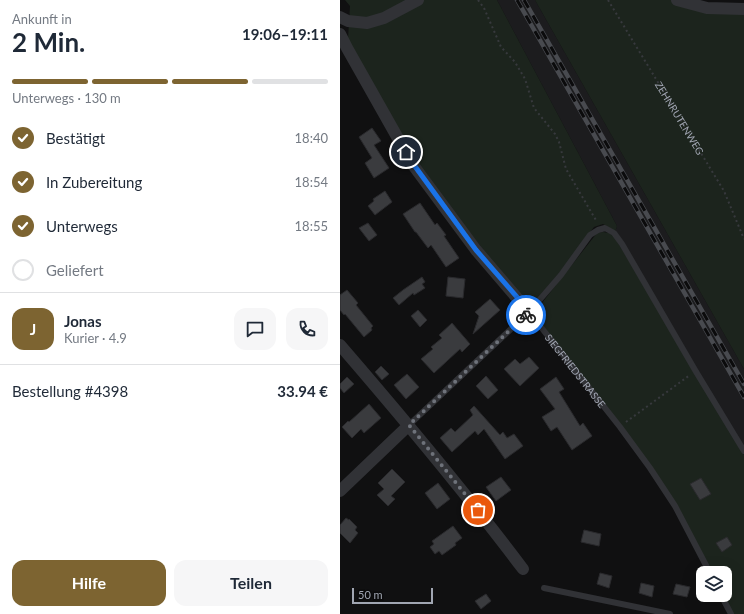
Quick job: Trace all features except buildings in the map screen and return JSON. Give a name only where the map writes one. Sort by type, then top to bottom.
[{"type":"street","points":[[342,18],[348,21],[367,23],[384,18],[418,0]]},
{"type":"street","points":[[677,0],[707,8],[744,9]]},
{"type":"street","name":"SIEGFRIEDSTRASSE","points":[[342,18],[340,34],[414,165],[476,250],[530,312]]},
{"type":"street","points":[[340,345],[409,425],[483,516],[523,569]]},
{"type":"street","points":[[340,490],[409,425]]},
{"type":"lane","points":[[409,425],[530,312],[561,275],[590,235],[604,228],[614,233],[618,239],[744,451]]},
{"type":"lane","name":"SIEGFRIEDSTRASSE","points":[[530,312],[620,427],[650,468],[675,506],[706,566]]},
{"type":"lane","points":[[544,588],[670,614]]},
{"type":"lane","points":[[725,602],[731,614]]},
{"type":"path","points":[[478,0],[484,8],[501,47],[515,62],[525,79],[534,108],[555,134],[559,142],[566,169],[601,229]]},
{"type":"path","name":"ZEHNRUTENWEG","points":[[608,0],[724,191],[744,239]]},
{"type":"path","points":[[620,427],[695,370]]},
{"type":"shaded area","points":[[345,0],[497,0],[617,226],[615,232],[603,224],[594,227],[560,272],[534,302],[525,302],[514,290],[416,162],[348,39],[350,6]]},
{"type":"shaded area","points":[[497,0],[535,0],[744,369],[744,448],[615,232],[617,226]]},
{"type":"shaded area","points":[[535,0],[677,0],[744,9],[744,369]]},
{"type":"shaded area","points":[[597,233],[609,233],[614,236],[744,455],[744,614],[730,614],[724,602],[732,602],[732,566],[705,566],[675,506],[534,313]]},
{"type":"railway","points":[[517,0],[744,397]]},
{"type":"railway","points":[[524,0],[744,384]]},
{"type":"way so far","points":[[478,510],[409,425],[526,315]]},
{"type":"route","points":[[406,152],[476,250],[530,312],[526,315]]}]
